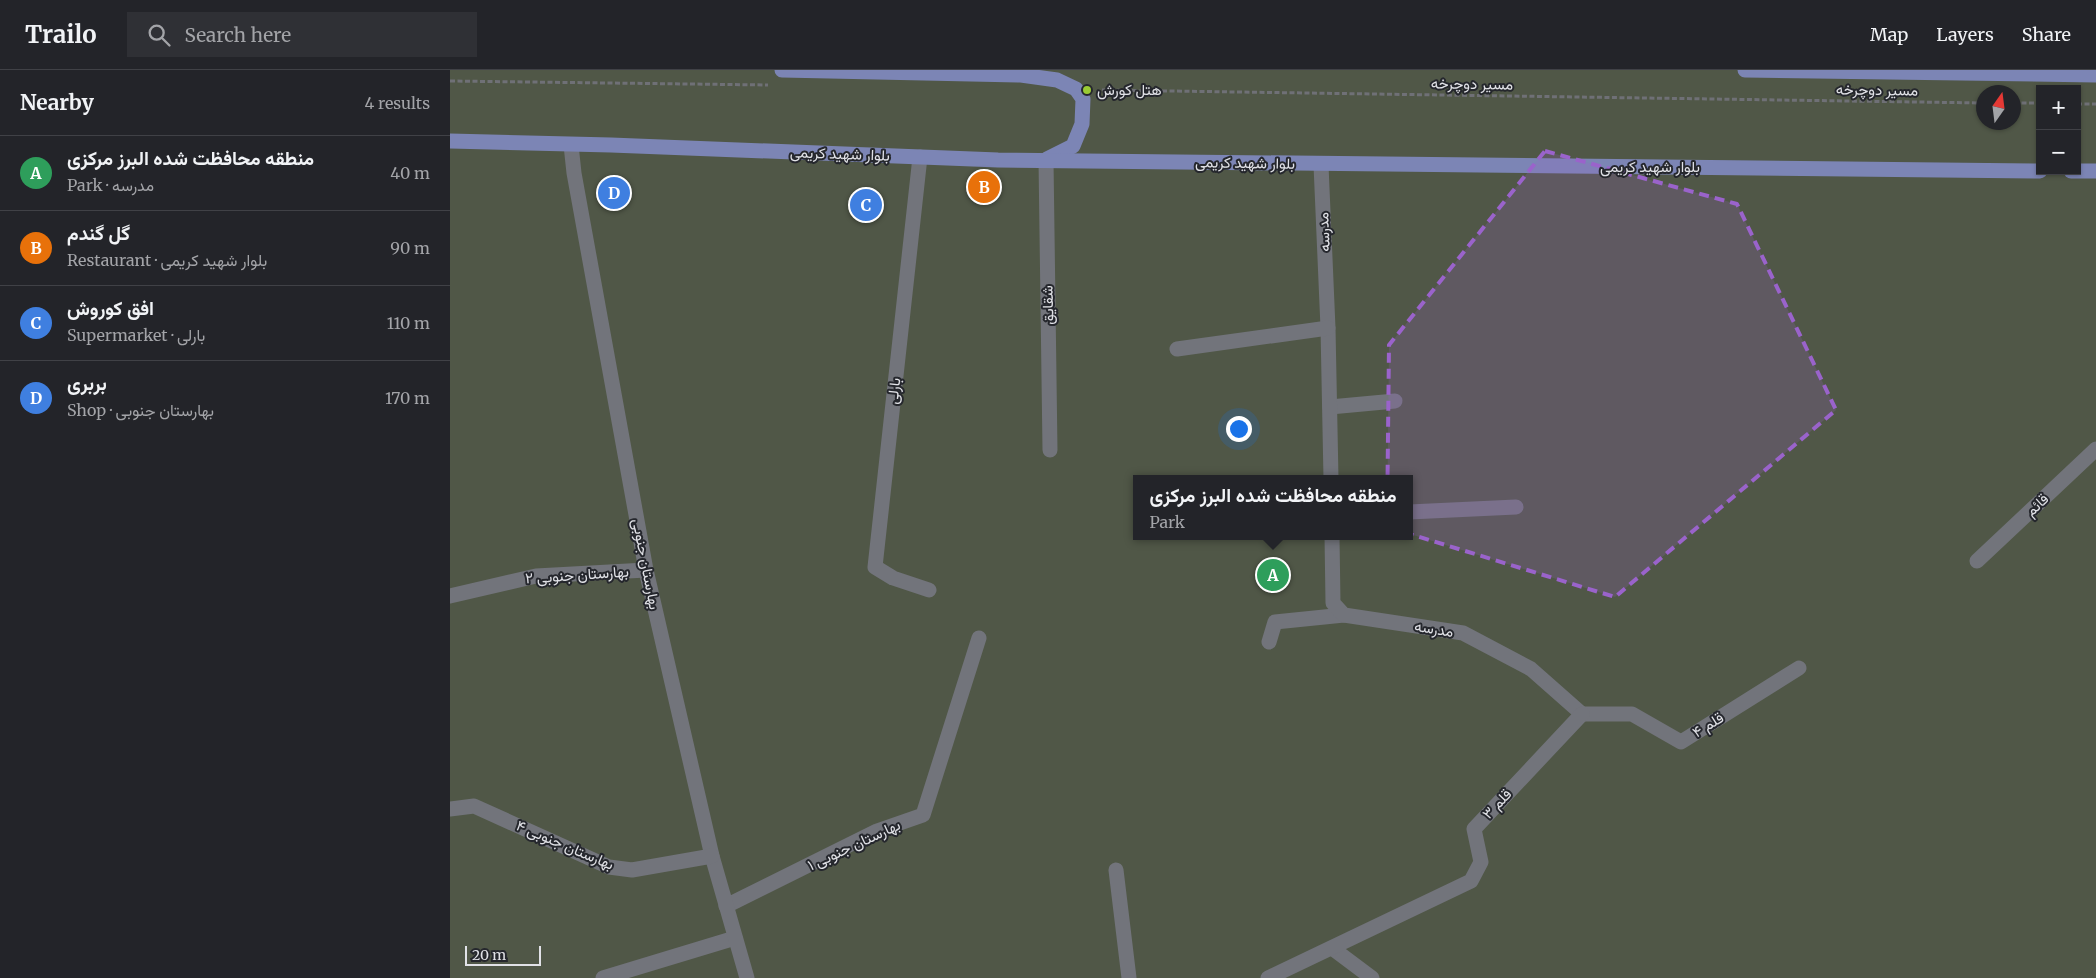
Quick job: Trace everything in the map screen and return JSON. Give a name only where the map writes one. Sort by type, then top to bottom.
[{"type":"main road","points":[[782,70],[1021,74],[1057,80],[1076,90],[1083,99],[1082,124],[1073,146],[1046,160]]},
{"type":"main road","points":[[1745,70],[1953,72],[2096,76]]},
{"type":"main road","name":"بلوار شهید کریمی","points":[[450,141],[1046,160],[1322,165],[2036,171]]},
{"type":"main road","points":[[2081,171],[2096,172]]},
{"type":"street","name":"بهارستان جنوبی","points":[[571,145],[574,173],[646,570],[712,856],[746,978]]},
{"type":"street","name":"بارلی","points":[[920,157],[875,567],[893,578],[929,590]]},
{"type":"street","name":"شقایق","points":[[1046,160],[1050,450]]},
{"type":"street","name":"مدرسه","points":[[1322,165],[1331,475]]},
{"type":"street","points":[[1177,349],[1328,328]]},
{"type":"street","points":[[1330,407],[1394,401]]},
{"type":"street","name":"قائم","points":[[1978,561],[2096,449]]},
{"type":"street","points":[[1413,512],[1516,507]]},
{"type":"street","points":[[1332,540],[1333,603],[1344,615]]},
{"type":"street","name":"بهارستان جنوبی ۲","points":[[450,596],[536,576],[646,570]]},
{"type":"street","name":"مدرسه","points":[[1269,642],[1275,622],[1344,615],[1463,633],[1531,669],[1582,714]]},
{"type":"street","name":"بهارستان جنوبی ۱","points":[[726,906],[877,830],[923,815],[979,638]]},
{"type":"street","name":"قلم ۴","points":[[1582,714],[1632,714],[1681,742],[1800,668]]},
{"type":"street","name":"قلم ۳","points":[[1332,948],[1471,881],[1481,862],[1474,829],[1582,714]]},
{"type":"street","name":"بهارستان جنوبی ۴","points":[[450,809],[474,806],[609,867],[632,870],[712,856]]},
{"type":"street","points":[[1116,870],[1129,978]]},
{"type":"street","points":[[603,978],[735,938]]},
{"type":"street","points":[[1268,978],[1332,948],[1372,978]]},
{"type":"path","points":[[450,81],[772,85]]},
{"type":"path","name":"مسیر دوچرخه","points":[[1076,90],[1976,103]]},
{"type":"path","points":[[2021,103],[2036,103]]},
{"type":"path","points":[[2081,104],[2096,104]]},
{"type":"highlighted area","points":[[1545,151],[1737,204],[1836,410],[1615,597],[1387,527],[1389,345]]},
{"type":"green space","points":[[450,70],[2096,70],[2096,978],[450,978]]},
{"type":"place","name":"هتل کورش","points":[[1087,90]]},
{"type":"place","name":"گل گندم","points":[[984,187]]},
{"type":"place","name":"بربری","points":[[614,193]]},
{"type":"place","name":"افق کوروش","points":[[866,205]]},
{"type":"place","name":"منطقه محافظت شده البرز مرکزی","points":[[1273,575]]}]
